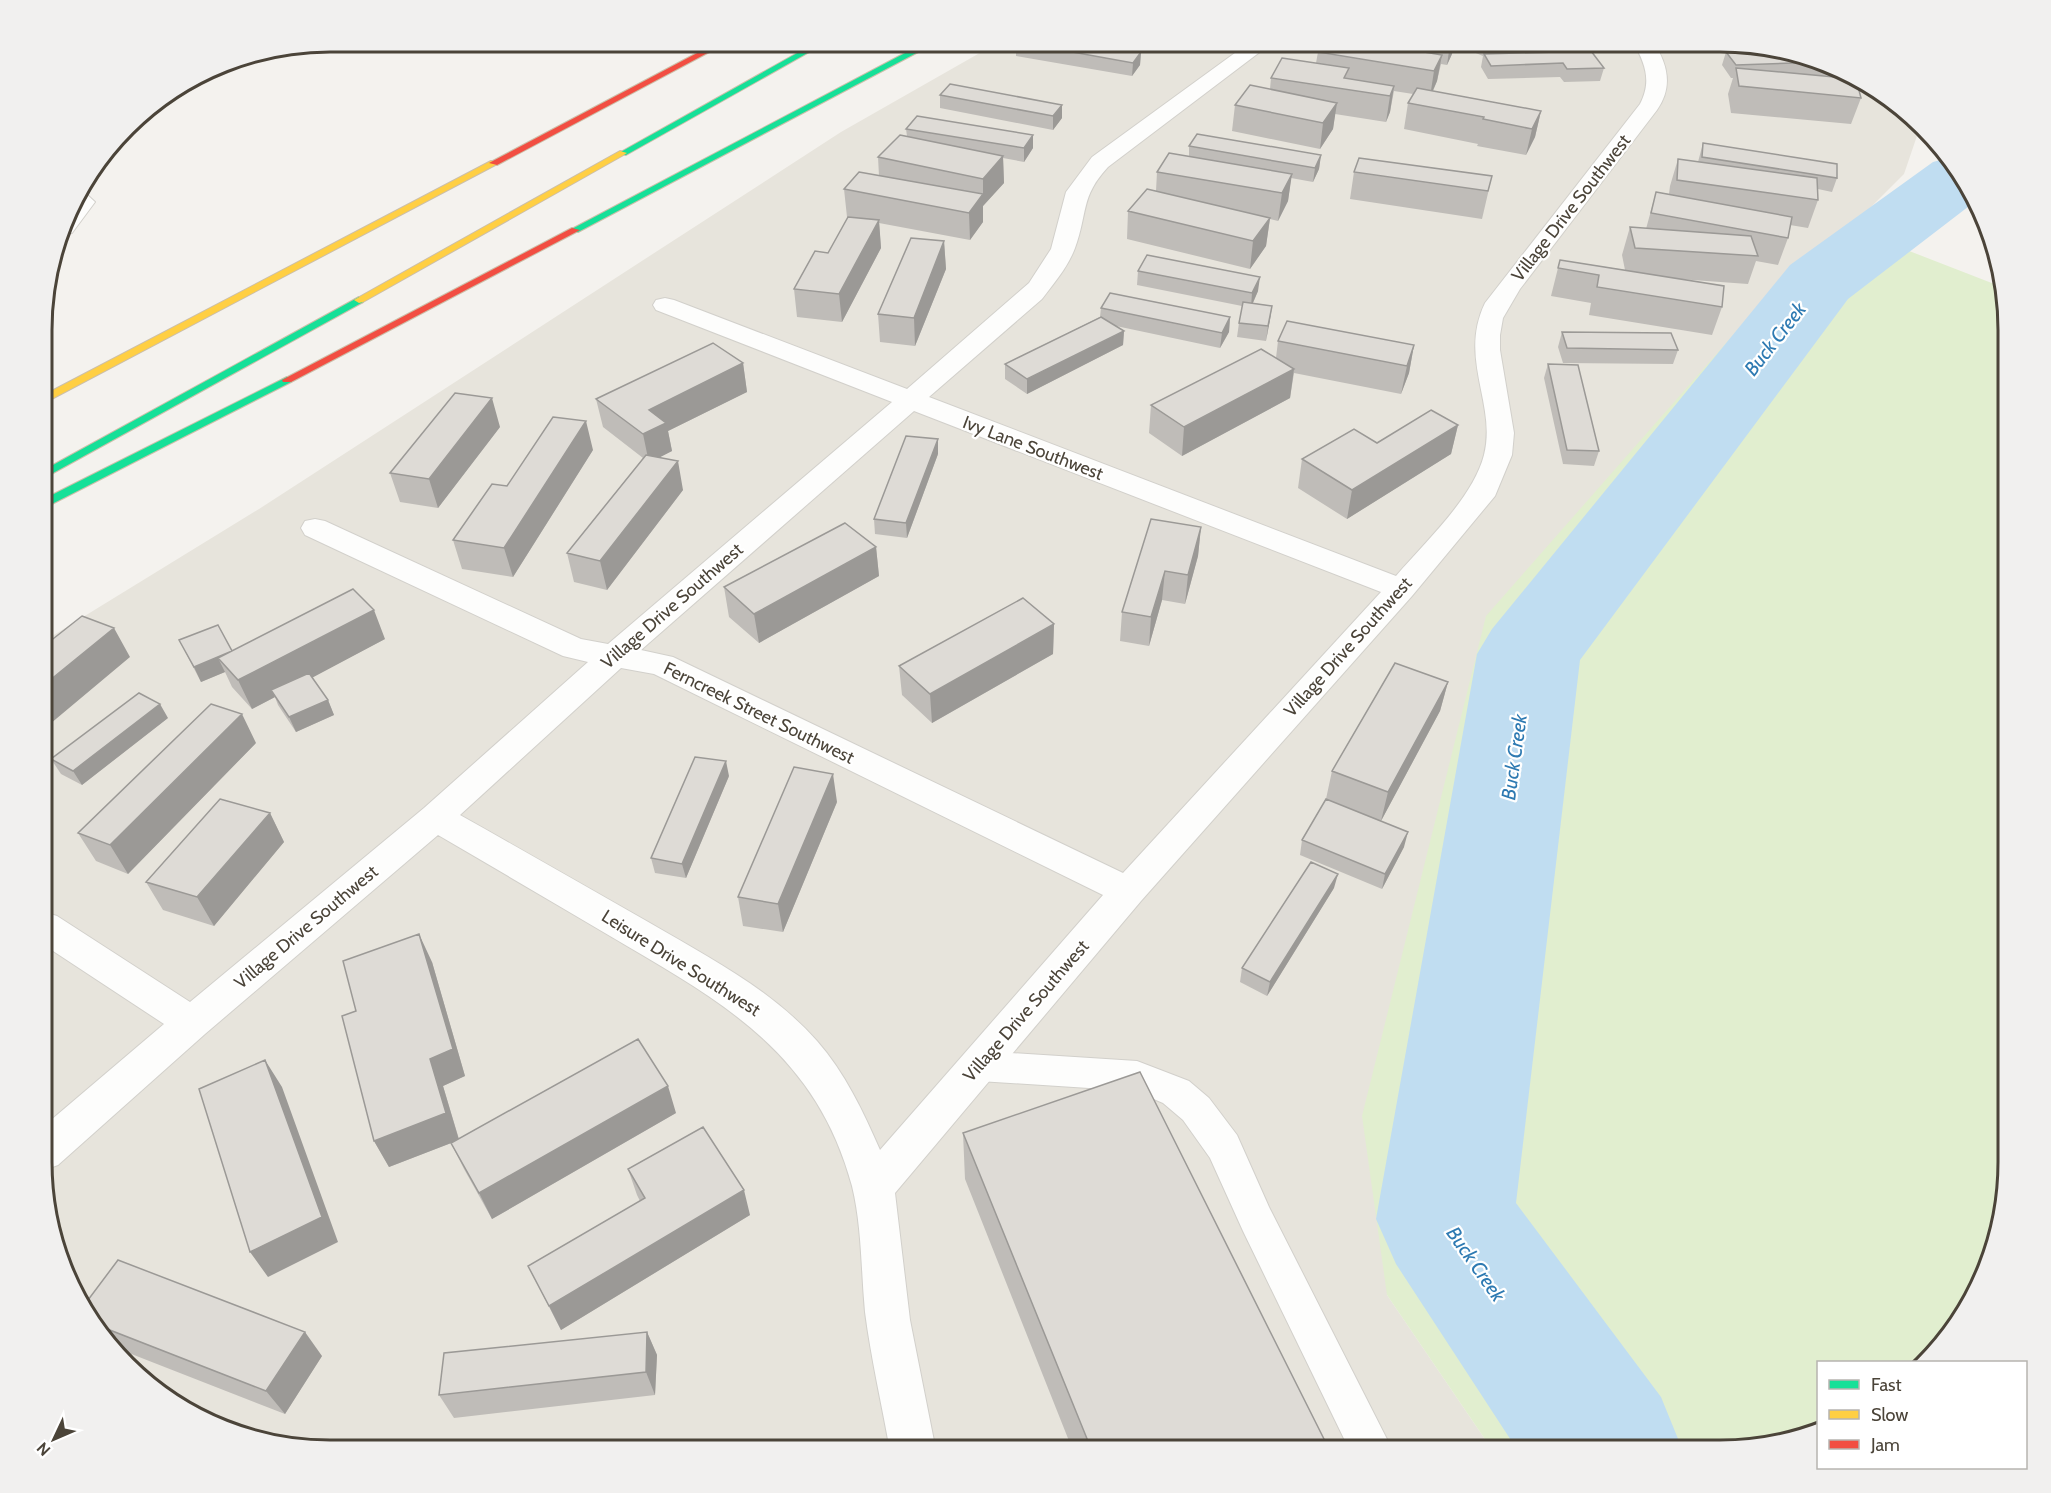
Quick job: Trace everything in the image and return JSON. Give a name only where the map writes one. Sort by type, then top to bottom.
[{"type":"highway","points":[[52,396],[705,52]]},
{"type":"highway","points":[[52,471],[805,52]]},
{"type":"highway","points":[[52,500],[358,343],[914,52]]},
{"type":"highway","points":[[84,379],[424,184]]},
{"type":"street","name":"Village Drive Southwest","points":[[52,1145],[192,1023],[436,817],[614,656],[1033,294],[1049,274],[1065,242],[1074,196],[1088,174],[1100,162],[1249,52]]},
{"type":"street","name":"Village Drive Southwest","points":[[873,1188],[1128,891],[1401,589],[1485,490],[1491,476],[1500,433],[1487,350],[1490,318],[1497,303],[1511,284],[1650,106],[1657,93],[1658,70],[1649,52]]},
{"type":"street","name":"Ivy Lane Southwest","points":[[665,306],[1401,589]]},
{"type":"street","name":"Ferncreek Street Southwest","points":[[315,528],[574,648],[662,665],[1128,891]]},
{"type":"street","name":"Leisure Drive Southwest","points":[[436,817],[711,977],[754,1006],[788,1034],[815,1064],[836,1096],[855,1137],[873,1188],[888,1321],[911,1440]]},
{"type":"street","points":[[52,931],[192,1023]]},
{"type":"lane","points":[[979,1066],[1137,1076],[1176,1092],[1196,1109],[1224,1147],[1256,1220],[1366,1440]]},
{"type":"shaded area","points":[[981,52],[1721,52],[1757,55],[1793,62],[1844,81],[1875,99],[1917,134],[1904,174],[1850,228],[1748,318],[1387,1295],[1486,1440],[312,1440],[276,1435],[241,1426],[207,1412],[176,1394],[147,1372],[121,1346],[99,1317],[81,1286],[62,1235],[55,1199],[52,1163],[52,636],[259,509],[841,132]]},
{"type":"green space","points":[[1850,228],[1994,284],[1998,312],[1998,1181],[1989,1235],[1970,1286],[1961,1302],[1941,1332],[1915,1361],[1817,1361],[1817,1423],[1810,1426],[1775,1435],[1739,1440],[1486,1440],[1387,1295],[1362,1116],[1486,616],[1748,318]]},
{"type":"building","points":[[1072,52],[1141,52],[1133,63]]},
{"type":"building","points":[[1318,52],[1424,52],[1442,55],[1434,71]]},
{"type":"building","points":[[1592,52],[1604,68],[1567,69],[1563,63],[1491,66],[1484,54]]},
{"type":"building","points":[[1726,52],[1757,55],[1796,63],[1736,65]]},
{"type":"building","points":[[1282,58],[1349,68],[1344,78],[1394,86],[1390,96],[1271,78]]},
{"type":"building","points":[[1736,68],[1834,77],[1859,89],[1861,98],[1739,86]]},
{"type":"building","points":[[950,84],[1062,105],[1053,116],[940,95]]},
{"type":"building","points":[[1250,85],[1337,103],[1323,123],[1235,105]]},
{"type":"building","points":[[1417,88],[1541,111],[1532,129],[1483,119],[1484,117],[1408,103]]},
{"type":"building","points":[[917,116],[1033,135],[1024,148],[906,129]]},
{"type":"building","points":[[1197,134],[1321,155],[1315,168],[1189,146]]},
{"type":"building","points":[[900,135],[1003,156],[983,179],[878,157]]},
{"type":"building","points":[[1703,143],[1837,164],[1837,178],[1702,157]]},
{"type":"building","points":[[1169,153],[1292,174],[1282,193],[1157,172]]},
{"type":"building","points":[[1359,158],[1492,176],[1488,191],[1354,172]]},
{"type":"building","points":[[1678,159],[1817,178],[1818,200],[1677,180]]},
{"type":"building","points":[[859,172],[983,194],[969,213],[844,189]]},
{"type":"building","points":[[1147,189],[1270,218],[1253,241],[1128,211]]},
{"type":"building","points":[[1656,192],[1792,217],[1788,238],[1651,213]]},
{"type":"building","points":[[848,217],[879,220],[839,294],[794,289],[815,251],[828,253]]},
{"type":"building","points":[[1630,227],[1751,236],[1758,256],[1635,248]]},
{"type":"building","points":[[911,238],[944,241],[914,318],[878,314]]},
{"type":"building","points":[[1147,255],[1260,277],[1252,293],[1138,271]]},
{"type":"building","points":[[1560,260],[1724,286],[1722,307],[1597,287],[1599,275],[1558,268]]},
{"type":"building","points":[[1110,293],[1230,317],[1222,333],[1101,308]]},
{"type":"building","points":[[1243,302],[1272,306],[1268,326],[1239,323]]},
{"type":"building","points":[[1101,317],[1124,331],[1027,379],[1005,364]]},
{"type":"building","points":[[1287,321],[1414,345],[1407,366],[1278,341]]},
{"type":"building","points":[[1562,332],[1671,333],[1678,350],[1567,348]]},
{"type":"building","points":[[713,343],[743,363],[649,410],[666,423],[643,434],[596,399]]},
{"type":"building","points":[[1261,349],[1294,369],[1184,427],[1151,405]]},
{"type":"building","points":[[1548,364],[1578,365],[1599,451],[1567,450]]},
{"type":"building","points":[[455,393],[492,398],[429,479],[390,473]]},
{"type":"building","points":[[1431,410],[1458,425],[1352,490],[1302,459],[1354,429],[1377,443]]},
{"type":"building","points":[[553,417],[586,421],[504,548],[453,540],[492,484],[507,486]]},
{"type":"building","points":[[906,436],[938,439],[906,523],[874,519]]},
{"type":"building","points":[[646,455],[678,461],[600,561],[567,553]]},
{"type":"building","points":[[1151,519],[1201,527],[1188,575],[1165,571],[1151,617],[1122,612]]},
{"type":"building","points":[[845,523],[876,547],[754,614],[724,587]]},
{"type":"building","points":[[353,589],[374,610],[238,680],[218,658]]},
{"type":"building","points":[[1023,598],[1054,624],[930,694],[899,666]]},
{"type":"building","points":[[82,616],[114,628],[52,678],[52,640]]},
{"type":"building","points":[[218,625],[232,651],[194,667],[179,640]]},
{"type":"building","points":[[1395,663],[1448,682],[1388,792],[1332,771]]},
{"type":"building","points":[[309,673],[328,700],[289,717],[271,690]]},
{"type":"building","points":[[139,693],[160,704],[73,771],[52,758]]},
{"type":"building","points":[[211,704],[242,714],[110,845],[78,833]]},
{"type":"building","points":[[695,757],[726,761],[682,864],[651,858]]},
{"type":"building","points":[[794,767],[833,774],[778,904],[738,897]]},
{"type":"building","points":[[220,799],[270,813],[197,897],[146,882]]},
{"type":"building","points":[[1326,799],[1408,832],[1385,874],[1302,840]]},
{"type":"building","points":[[1311,862],[1338,874],[1270,982],[1242,968]]},
{"type":"building","points":[[419,934],[453,1049],[430,1059],[446,1113],[374,1141],[342,1016],[356,1011],[343,961]]},
{"type":"building","points":[[638,1039],[668,1086],[479,1193],[451,1143]]},
{"type":"building","points":[[265,1060],[322,1217],[250,1252],[199,1089]]},
{"type":"building","points":[[1140,1072],[1324,1440],[1088,1440],[963,1133]]},
{"type":"building","points":[[703,1127],[744,1190],[549,1306],[528,1266],[645,1198],[628,1169]]},
{"type":"building","points":[[118,1260],[305,1332],[266,1391],[108,1329],[88,1299]]},
{"type":"building","points":[[647,1332],[646,1372],[439,1395],[444,1353]]},
{"type":"waterway","name":"Buck Creek","points":[[1599,1440],[1445,1219],[1529,654],[1819,282],[1955,181]]},
{"type":"traffic: fast","points":[[623,153],[805,52]]},
{"type":"traffic: fast","points":[[575,230],[914,52]]},
{"type":"traffic: fast","points":[[52,471],[359,300]]},
{"type":"traffic: fast","points":[[52,500],[287,380]]},
{"type":"traffic: slow","points":[[359,300],[623,153]]},
{"type":"traffic: slow","points":[[52,396],[494,163]]},
{"type":"traffic: jam","points":[[494,163],[705,52]]},
{"type":"traffic: jam","points":[[287,380],[575,230]]}]
